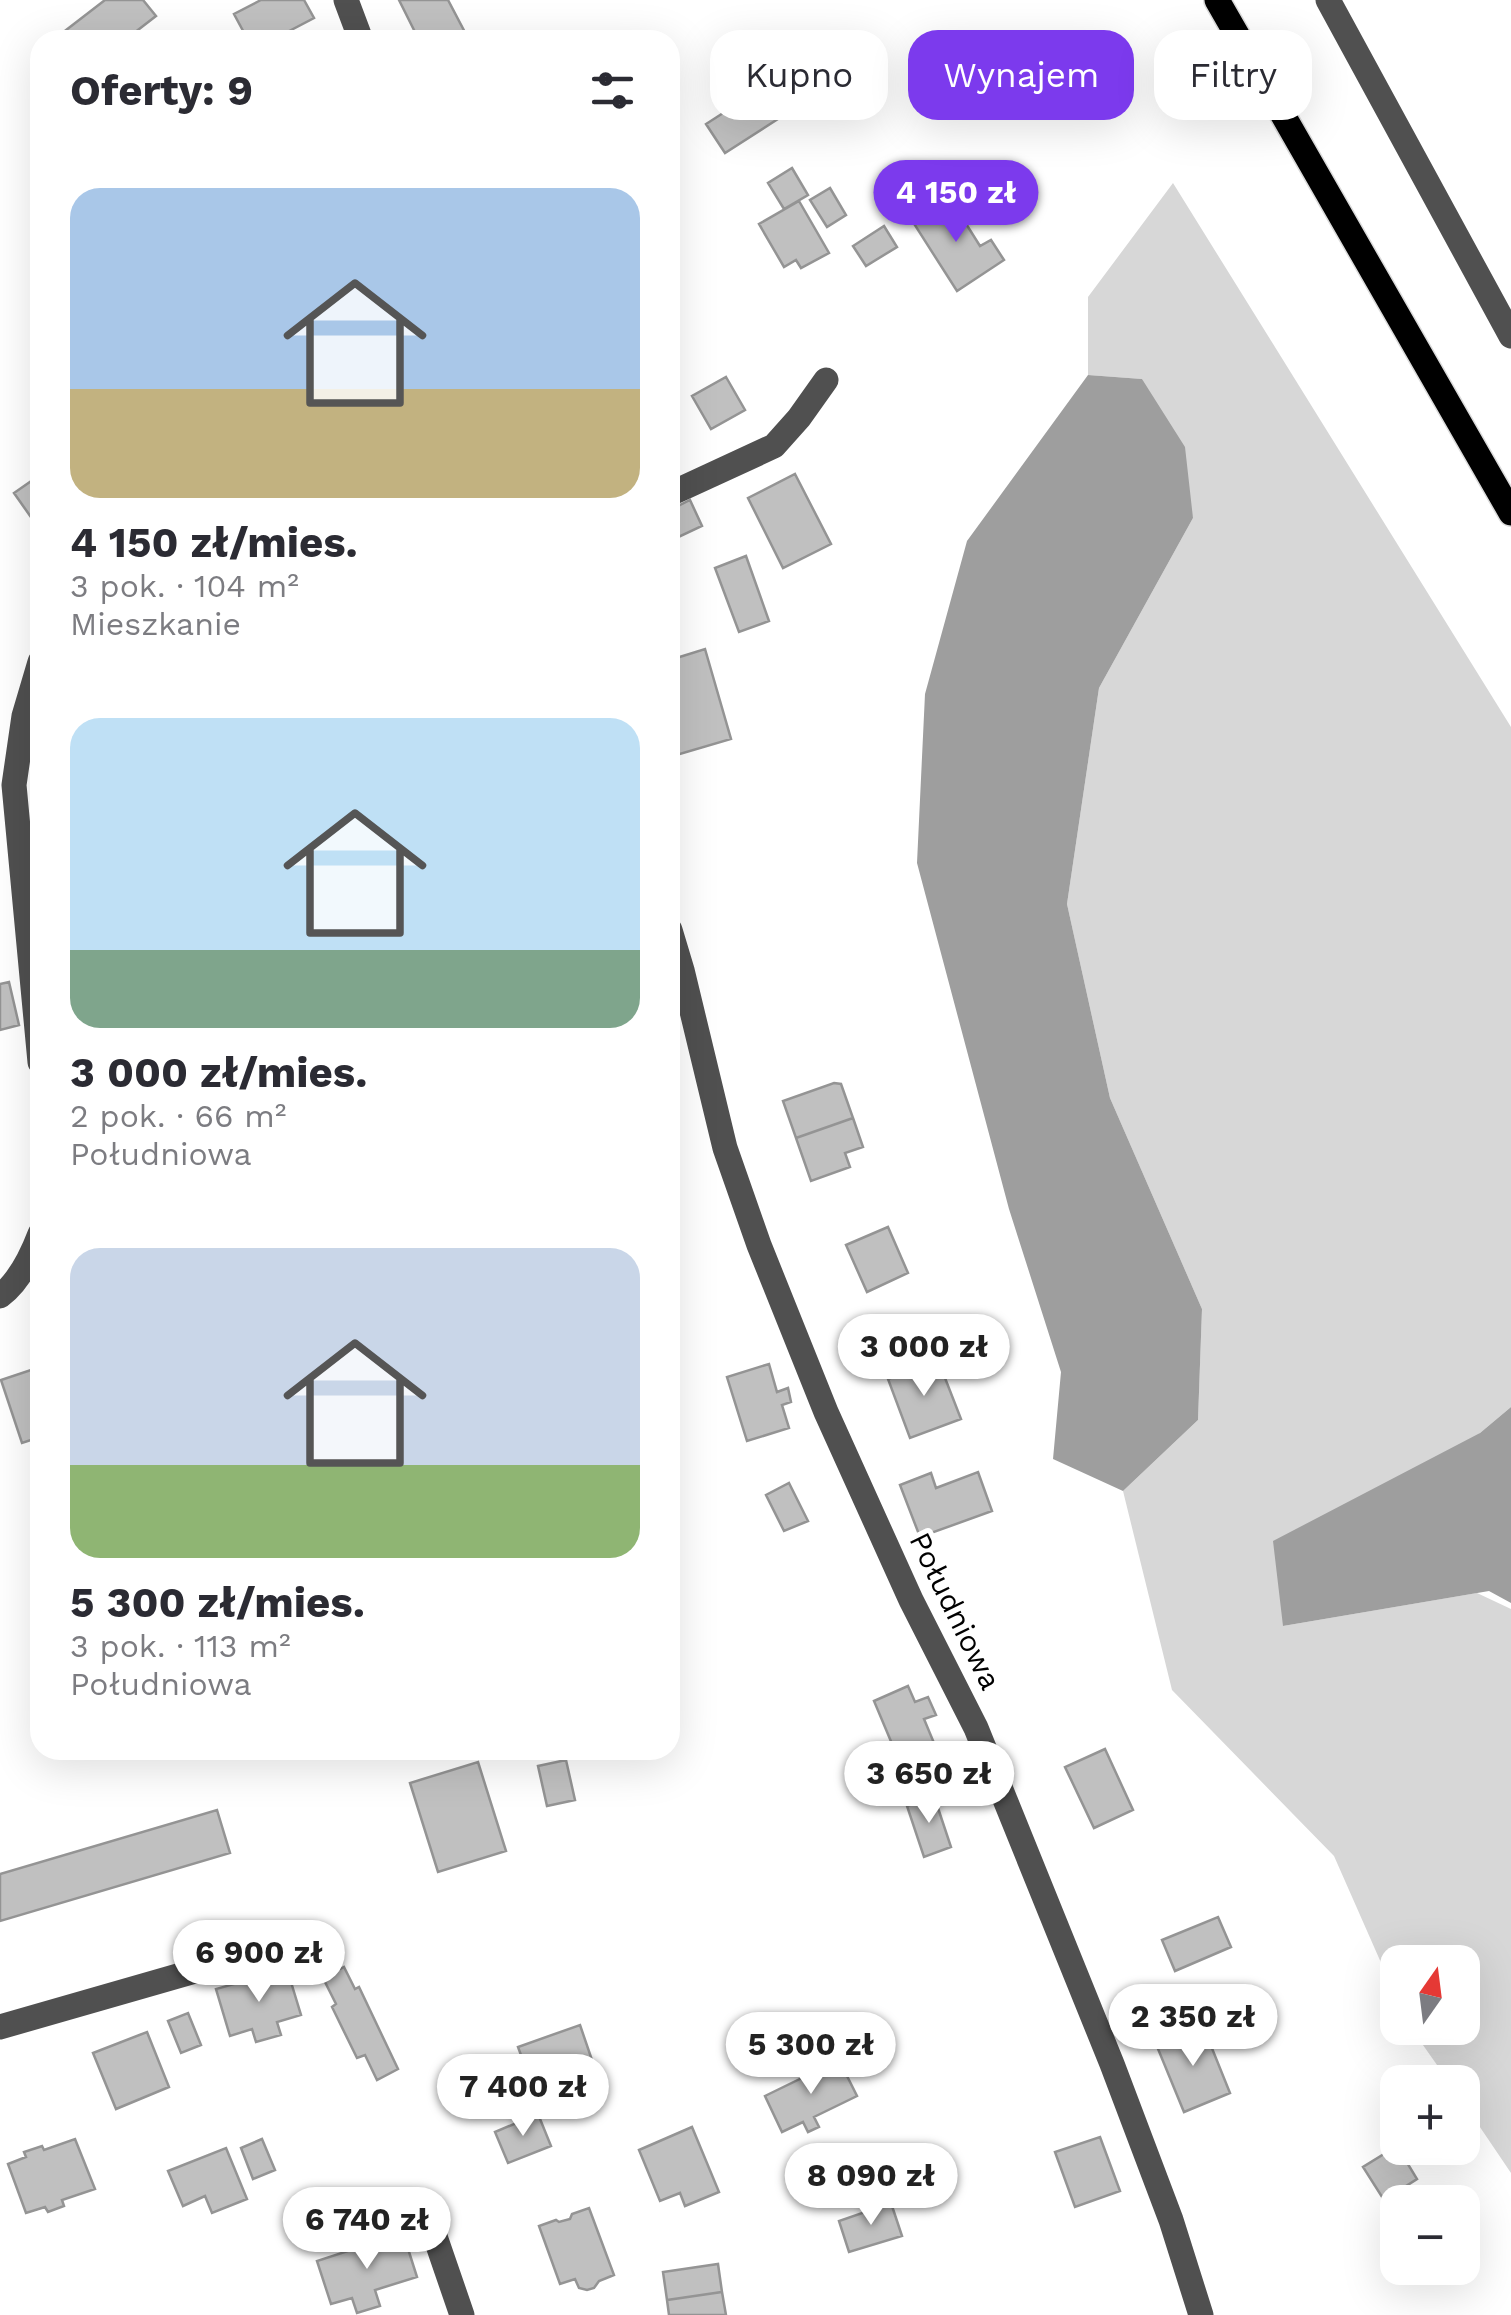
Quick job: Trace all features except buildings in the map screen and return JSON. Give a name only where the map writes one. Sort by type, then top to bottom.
[{"type":"main road","points":[[1218,0],[1511,513]]},
{"type":"street","points":[[346,0],[357,30]]},
{"type":"street","points":[[1328,0],[1511,336]]},
{"type":"street","points":[[680,489],[774,446],[826,380]]},
{"type":"street","points":[[30,696],[14,785],[30,955]]},
{"type":"street","name":"Południowa","points":[[680,963],[725,1148],[759,1245],[826,1412],[911,1600],[976,1728],[1118,2081],[1171,2220],[1200,2315]]},
{"type":"street","points":[[0,1296],[30,1256]]},
{"type":"street","points":[[0,2027],[313,1937]]},
{"type":"street","points":[[429,2220],[462,2315]]},
{"type":"shaded area","points":[[1173,183],[1511,727],[1511,1407],[1283,1626],[1477,1593],[1511,1609],[1511,2173],[1480,2127],[1480,2065],[1437,2065],[1423,2045],[1480,2045],[1480,1945],[1380,1945],[1380,1960],[1334,1856],[1172,1690],[1123,1491],[1198,1420],[1202,1309],[1110,1098],[1067,904],[1099,688],[1193,518],[1142,379],[1088,375],[1088,297]]},
{"type":"shaded area","points":[[1088,375],[1142,379],[1185,447],[1193,518],[1099,688],[1067,904],[1110,1098],[1202,1309],[1198,1420],[1123,1491],[1053,1459],[1061,1372],[1009,1209],[917,863],[925,694],[967,541]]},
{"type":"shaded area","points":[[1511,1407],[1511,1603],[1489,1591],[1283,1626],[1273,1541],[1480,1433]]}]
